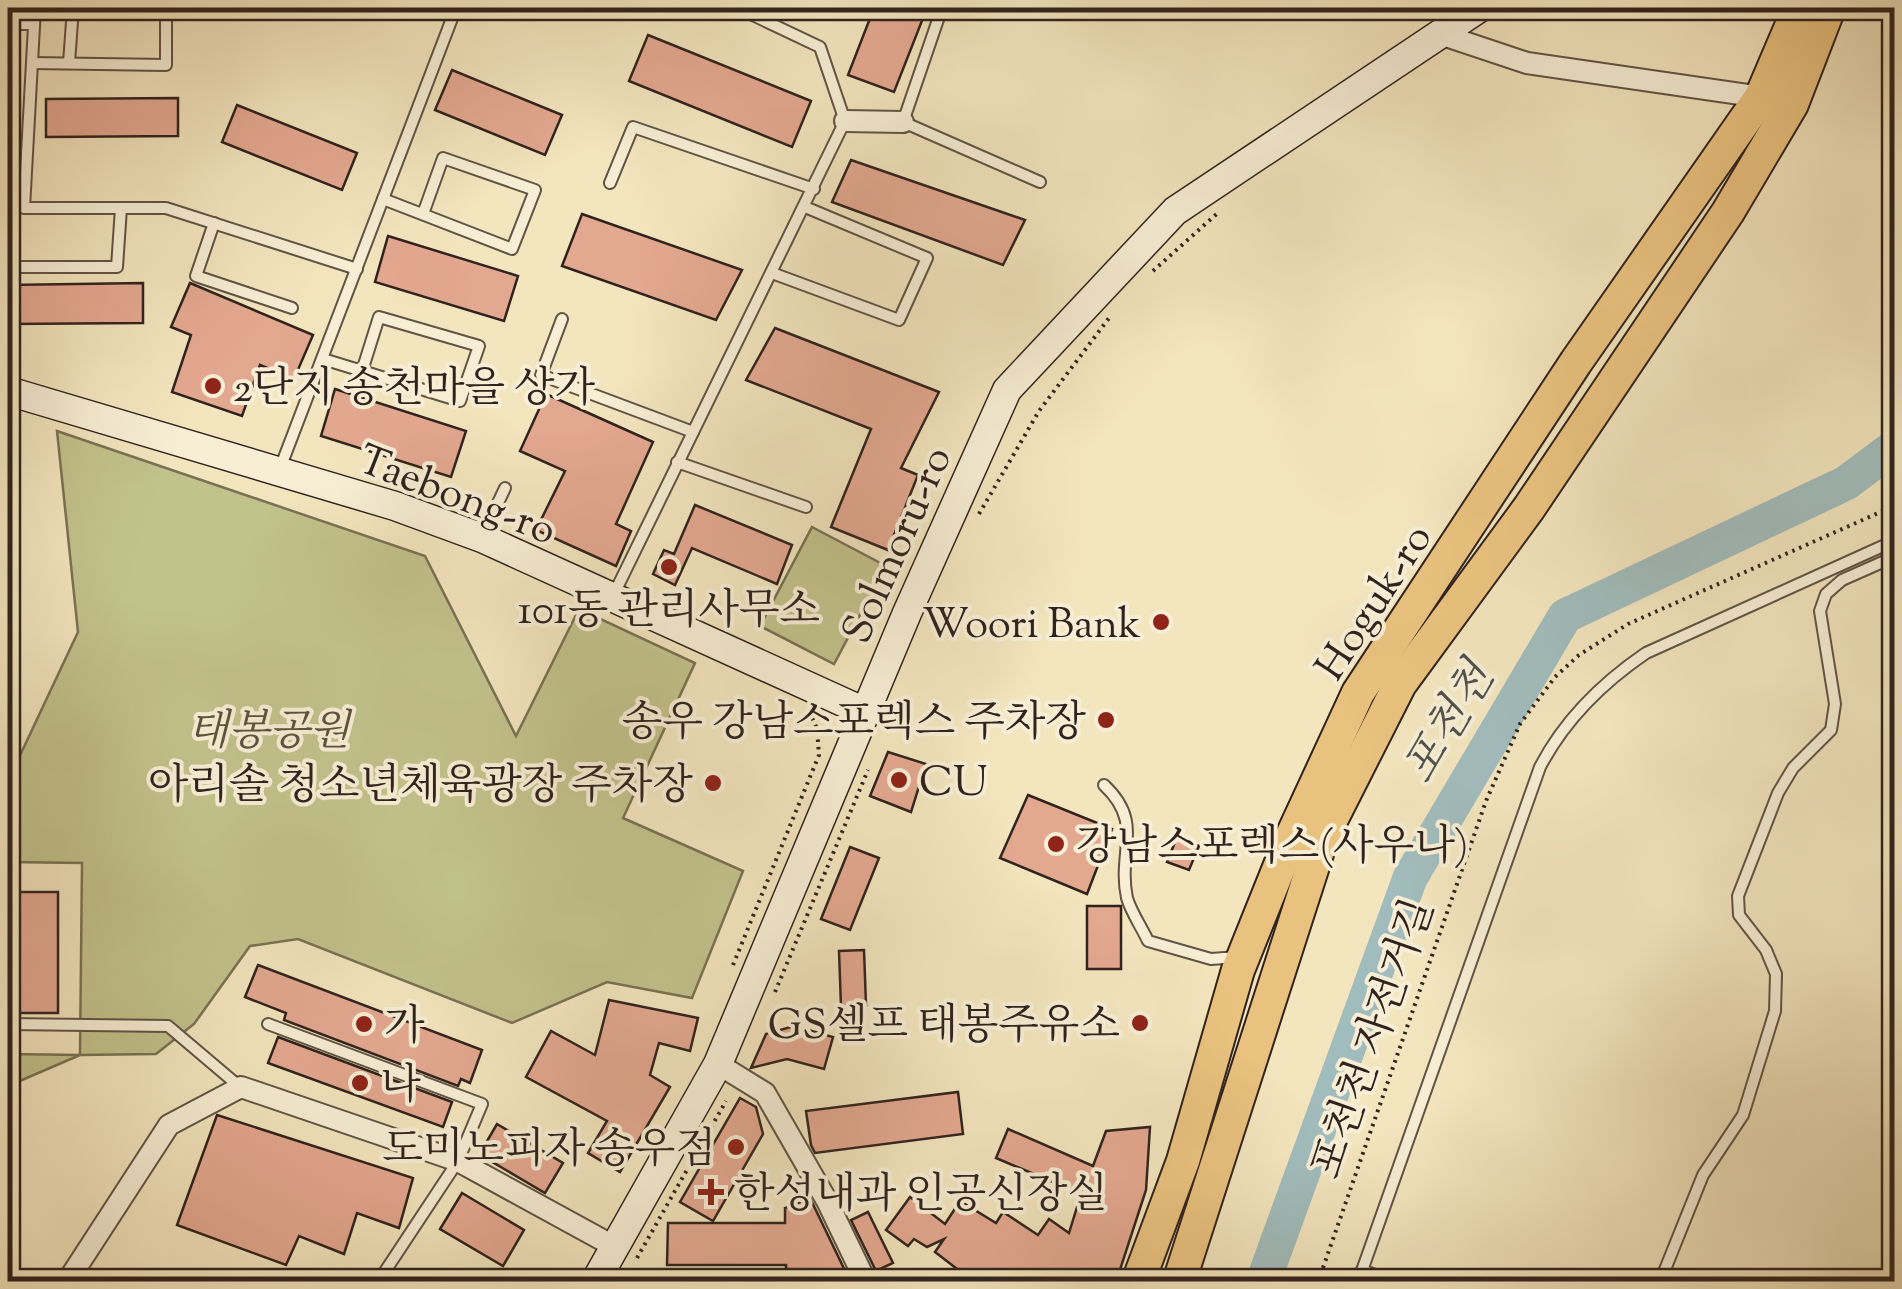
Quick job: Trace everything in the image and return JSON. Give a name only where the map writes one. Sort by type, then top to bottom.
[{"type":"main road","name":"Solmoru-ro","points":[[595,1282],[728,1071],[865,712],[1007,390],[1175,210],[1479,8]]},
{"type":"main road","name":"Hoguk-ro","points":[[1138,1282],[1182,1161],[1244,957],[1291,838],[1358,693],[1576,362],[1761,97],[1810,17]]},
{"type":"main road","name":"Hoguk-ro","points":[[1179,1282],[1322,838],[1400,684],[1529,508],[1728,212],[1792,104],[1810,17]]},
{"type":"main road","name":"Taebong-ro","points":[[8,391],[482,538],[865,712]]},
{"type":"street","points":[[1440,34],[1527,64],[1761,97]]},
{"type":"street","points":[[844,121],[903,122]]},
{"type":"street","points":[[728,1071],[764,1093],[827,1201],[866,1282]]},
{"type":"street","points":[[67,1282],[169,1125],[240,1087],[458,1160],[615,1249]]},
{"type":"lane","points":[[35,8],[24,208],[166,208],[357,268]]},
{"type":"lane","points":[[70,64],[73,8]]},
{"type":"lane","points":[[32,63],[166,65],[166,8]]},
{"type":"lane","points":[[278,472],[456,8]]},
{"type":"lane","points":[[612,596],[844,121],[820,47],[738,8]]},
{"type":"lane","points":[[942,8],[903,122],[1040,182]]},
{"type":"lane","points":[[8,24],[34,24]]},
{"type":"lane","points":[[610,184],[632,127],[814,189]]},
{"type":"lane","points":[[384,199],[512,249],[535,190],[443,158],[423,214]]},
{"type":"lane","points":[[772,273],[900,320],[927,258],[805,207]]},
{"type":"lane","points":[[14,267],[117,267],[122,208]]},
{"type":"lane","points":[[214,223],[196,276],[292,308]]},
{"type":"lane","points":[[323,359],[362,371],[460,401],[478,346],[379,317],[362,371]]},
{"type":"lane","points":[[562,318],[541,375],[693,432]]},
{"type":"lane","points":[[677,462],[806,507]]},
{"type":"lane","points":[[482,538],[505,488]]},
{"type":"lane","points":[[1394,1282],[1360,1276],[1540,766],[1567,722],[1621,670],[1646,653],[1894,541]]},
{"type":"lane","points":[[1660,1282],[1702,1175],[1743,1115],[1775,1011],[1776,974],[1766,950],[1740,915],[1738,896],[1778,792],[1794,768],[1831,730],[1834,704],[1820,611],[1826,594],[1842,580],[1894,557]]},
{"type":"lane","points":[[1104,785],[1121,801],[1129,827],[1127,898],[1148,941],[1210,958],[1244,957]]},
{"type":"lane","points":[[8,1024],[168,1026],[240,1087]]},
{"type":"lane","points":[[268,1024],[482,1104],[458,1160],[378,1282]]},
{"type":"path","points":[[1150,274],[1228,205]]},
{"type":"path","points":[[978,516],[1039,411],[1115,310]]},
{"type":"path","name":"포천천 자전거길","points":[[1318,1282],[1486,800],[1534,702],[1579,656],[1628,624],[1894,506]]},
{"type":"path","points":[[732,965],[818,755],[817,728],[809,712]]},
{"type":"path","points":[[773,997],[875,754]]},
{"type":"path","points":[[566,1282],[615,1249],[712,1130],[728,1071]]},
{"type":"green space","name":"태봉공원","points":[[57,431],[425,556],[516,736],[579,609],[695,663],[623,818],[743,871],[692,998],[607,982],[512,1023],[298,939],[250,946],[194,1024],[156,1054],[80,1055],[82,863],[8,862],[8,781],[78,632]]},
{"type":"green space","points":[[812,527],[886,566],[834,664],[760,626]]},
{"type":"green space","points":[[8,1054],[80,1055],[8,1086]]},
{"type":"building","points":[[874,8],[927,8],[894,92],[848,75]]},
{"type":"building","points":[[648,35],[811,101],[792,147],[629,81]]},
{"type":"building","points":[[452,70],[562,115],[545,155],[435,110]]},
{"type":"building","points":[[178,98],[178,136],[46,137],[46,99]]},
{"type":"building","points":[[237,105],[357,153],[342,190],[222,142]]},
{"type":"building","points":[[851,160],[1025,220],[1003,265],[832,202]]},
{"type":"building","points":[[582,214],[742,270],[716,320],[562,266]]},
{"type":"building","points":[[388,236],[518,276],[504,321],[375,282]]},
{"type":"building","points":[[143,283],[143,323],[8,324],[8,285]]},
{"type":"building","points":[[190,283],[313,335],[294,379],[260,365],[242,416],[172,392],[191,335],[171,327]]},
{"type":"building","points":[[775,328],[939,392],[901,468],[918,475],[888,550],[831,527],[871,429],[746,380]]},
{"type":"building","points":[[335,389],[466,431],[451,477],[321,436]]},
{"type":"building","points":[[546,394],[653,442],[616,524],[631,531],[616,566],[536,530],[565,471],[520,451]]},
{"type":"building","points":[[695,505],[792,545],[777,584],[692,548],[675,585],[653,574],[664,550],[674,554]]},
{"type":"building","name":"CU","points":[[888,752],[926,764],[911,812],[870,796]]},
{"type":"building","name":"강남스포렉스(사우나)","points":[[1028,795],[1112,829],[1087,894],[1000,858]]},
{"type":"building","points":[[1177,837],[1199,846],[1189,870],[1167,862]]},
{"type":"building","points":[[850,847],[879,858],[850,930],[821,919]]},
{"type":"building","points":[[17,892],[58,892],[58,1013],[17,1013]]},
{"type":"building","points":[[1087,906],[1121,906],[1121,969],[1087,969]]},
{"type":"building","points":[[864,950],[866,1005],[841,1006],[839,951]]},
{"type":"building","name":"가","points":[[258,965],[482,1050],[470,1083],[461,1079],[458,1086],[284,1020],[286,1013],[245,997]]},
{"type":"building","points":[[609,1000],[698,1018],[690,1051],[659,1043],[650,1075],[670,1087],[620,1172],[588,1153],[607,1121],[526,1077],[551,1031],[595,1055]]},
{"type":"building","points":[[794,1026],[833,1037],[824,1069],[787,1059],[751,1068],[766,1034]]},
{"type":"building","name":"나","points":[[278,1037],[452,1102],[443,1127],[268,1063]]},
{"type":"building","points":[[958,1092],[963,1134],[815,1153],[811,1145],[806,1111]]},
{"type":"building","points":[[740,1098],[756,1107],[763,1134],[713,1221],[680,1202]]},
{"type":"building","points":[[217,1115],[413,1178],[399,1228],[357,1213],[344,1254],[299,1236],[286,1265],[177,1225]]},
{"type":"building","points":[[497,1124],[563,1163],[545,1193],[489,1160],[483,1148]]},
{"type":"building","points":[[1150,1127],[1146,1190],[1116,1282],[974,1282],[935,1252],[944,1239],[927,1247],[914,1239],[908,1246],[886,1230],[910,1197],[945,1224],[960,1201],[996,1223],[1003,1212],[1038,1235],[1049,1219],[1069,1233],[1081,1194],[996,1158],[1008,1129],[1093,1166],[1106,1131]]},
{"type":"building","points":[[462,1193],[524,1230],[503,1266],[440,1229]]},
{"type":"building","points":[[810,1198],[849,1279],[786,1282],[786,1265],[667,1265],[668,1223],[785,1223],[785,1208]]},
{"type":"building","points":[[868,1212],[893,1263],[876,1271],[851,1220]]},
{"type":"waterway","points":[[1865,8],[1894,18]]},
{"type":"waterway","name":"포천천","points":[[1263,1282],[1410,878],[1565,616],[1846,483],[1894,447]]},
{"type":"place","name":"2단지 송천마을 상가","points":[[213,386]]},
{"type":"place","name":"101동 관리사무소","points":[[669,567]]},
{"type":"place","name":"Woori Bank","points":[[1161,622]]},
{"type":"place","name":"송우 강남스포렉스 주차장","points":[[1106,720]]},
{"type":"place","name":"CU","points":[[899,780]]},
{"type":"place","name":"아리솔 청소년체육광장 주차장","points":[[713,783]]},
{"type":"place","name":"강남스포렉스(사우나)","points":[[1056,844]]},
{"type":"place","name":"GS셀프 태봉주유소","points":[[1140,1023]]},
{"type":"place","name":"가","points":[[364,1024]]},
{"type":"place","name":"나","points":[[360,1083]]},
{"type":"place","name":"도미노피자 송우점","points":[[736,1147]]},
{"type":"place","name":"한성내과 인공신장실","points":[[711,1192]]}]
